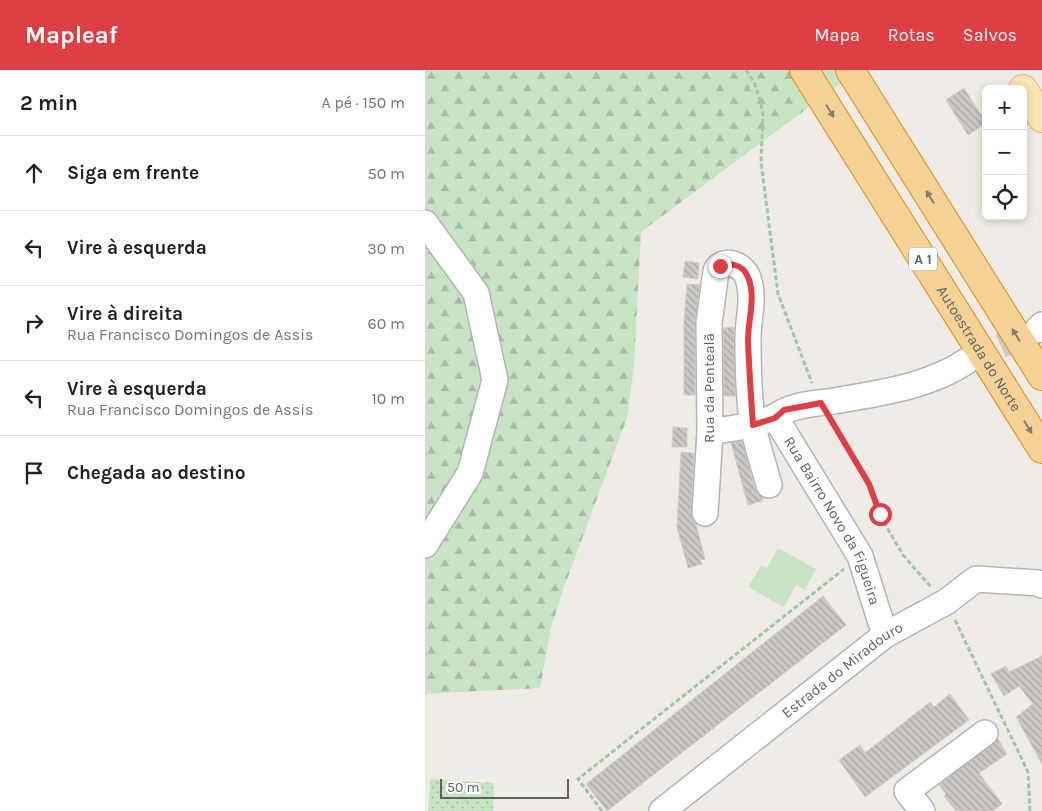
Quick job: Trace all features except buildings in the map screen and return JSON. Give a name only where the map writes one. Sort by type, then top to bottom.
[{"type":"highway","name":"Autoestrada do Norte","points":[[804,70],[1042,449]]},
{"type":"highway","name":"A 1","points":[[850,70],[1042,376]]},
{"type":"main road","points":[[1011,70],[1020,85]]},
{"type":"main road","points":[[1027,95],[1042,118]]},
{"type":"street","points":[[425,223],[476,293],[495,380],[470,473],[425,545]]},
{"type":"street","name":"Rua da Pentealã","points":[[705,512],[709,432],[709,323],[716,271],[720,266],[731,264],[740,267],[745,271],[749,280],[752,310],[748,338],[764,421]]},
{"type":"street","points":[[709,432],[764,421],[784,410],[925,383],[967,361]]},
{"type":"street","points":[[764,421],[769,485]]},
{"type":"street","name":"Rua Bairro Novo da Figueira","points":[[764,421],[861,556],[885,635]]},
{"type":"street","name":"Estrada do Miradouro","points":[[662,811],[885,635],[946,602],[976,579],[1042,585]]},
{"type":"street","points":[[922,811],[907,791],[985,733]]},
{"type":"path","points":[[746,70],[755,84],[763,112],[761,162],[778,294],[821,403],[869,484],[880,514],[903,555],[922,578],[946,602]]},
{"type":"path","points":[[602,811],[578,779],[861,556]]},
{"type":"path","points":[[963,636],[973,657]]},
{"type":"green space","points":[[425,70],[859,70],[641,232],[634,367],[627,418],[563,590],[551,628],[540,688],[425,694]]},
{"type":"green space","points":[[778,548],[816,569],[805,590],[796,585],[784,607],[748,587],[761,565],[767,568]]},
{"type":"green space","points":[[430,779],[494,783],[493,811],[428,811]]},
{"type":"tunnel","points":[[967,361],[1036,330]]},
{"type":"route","points":[[720,266],[725,264],[736,265],[745,271],[749,280],[752,310],[748,338],[753,425],[775,418],[784,410],[821,403],[840,437],[857,461],[869,484],[880,514]]}]
